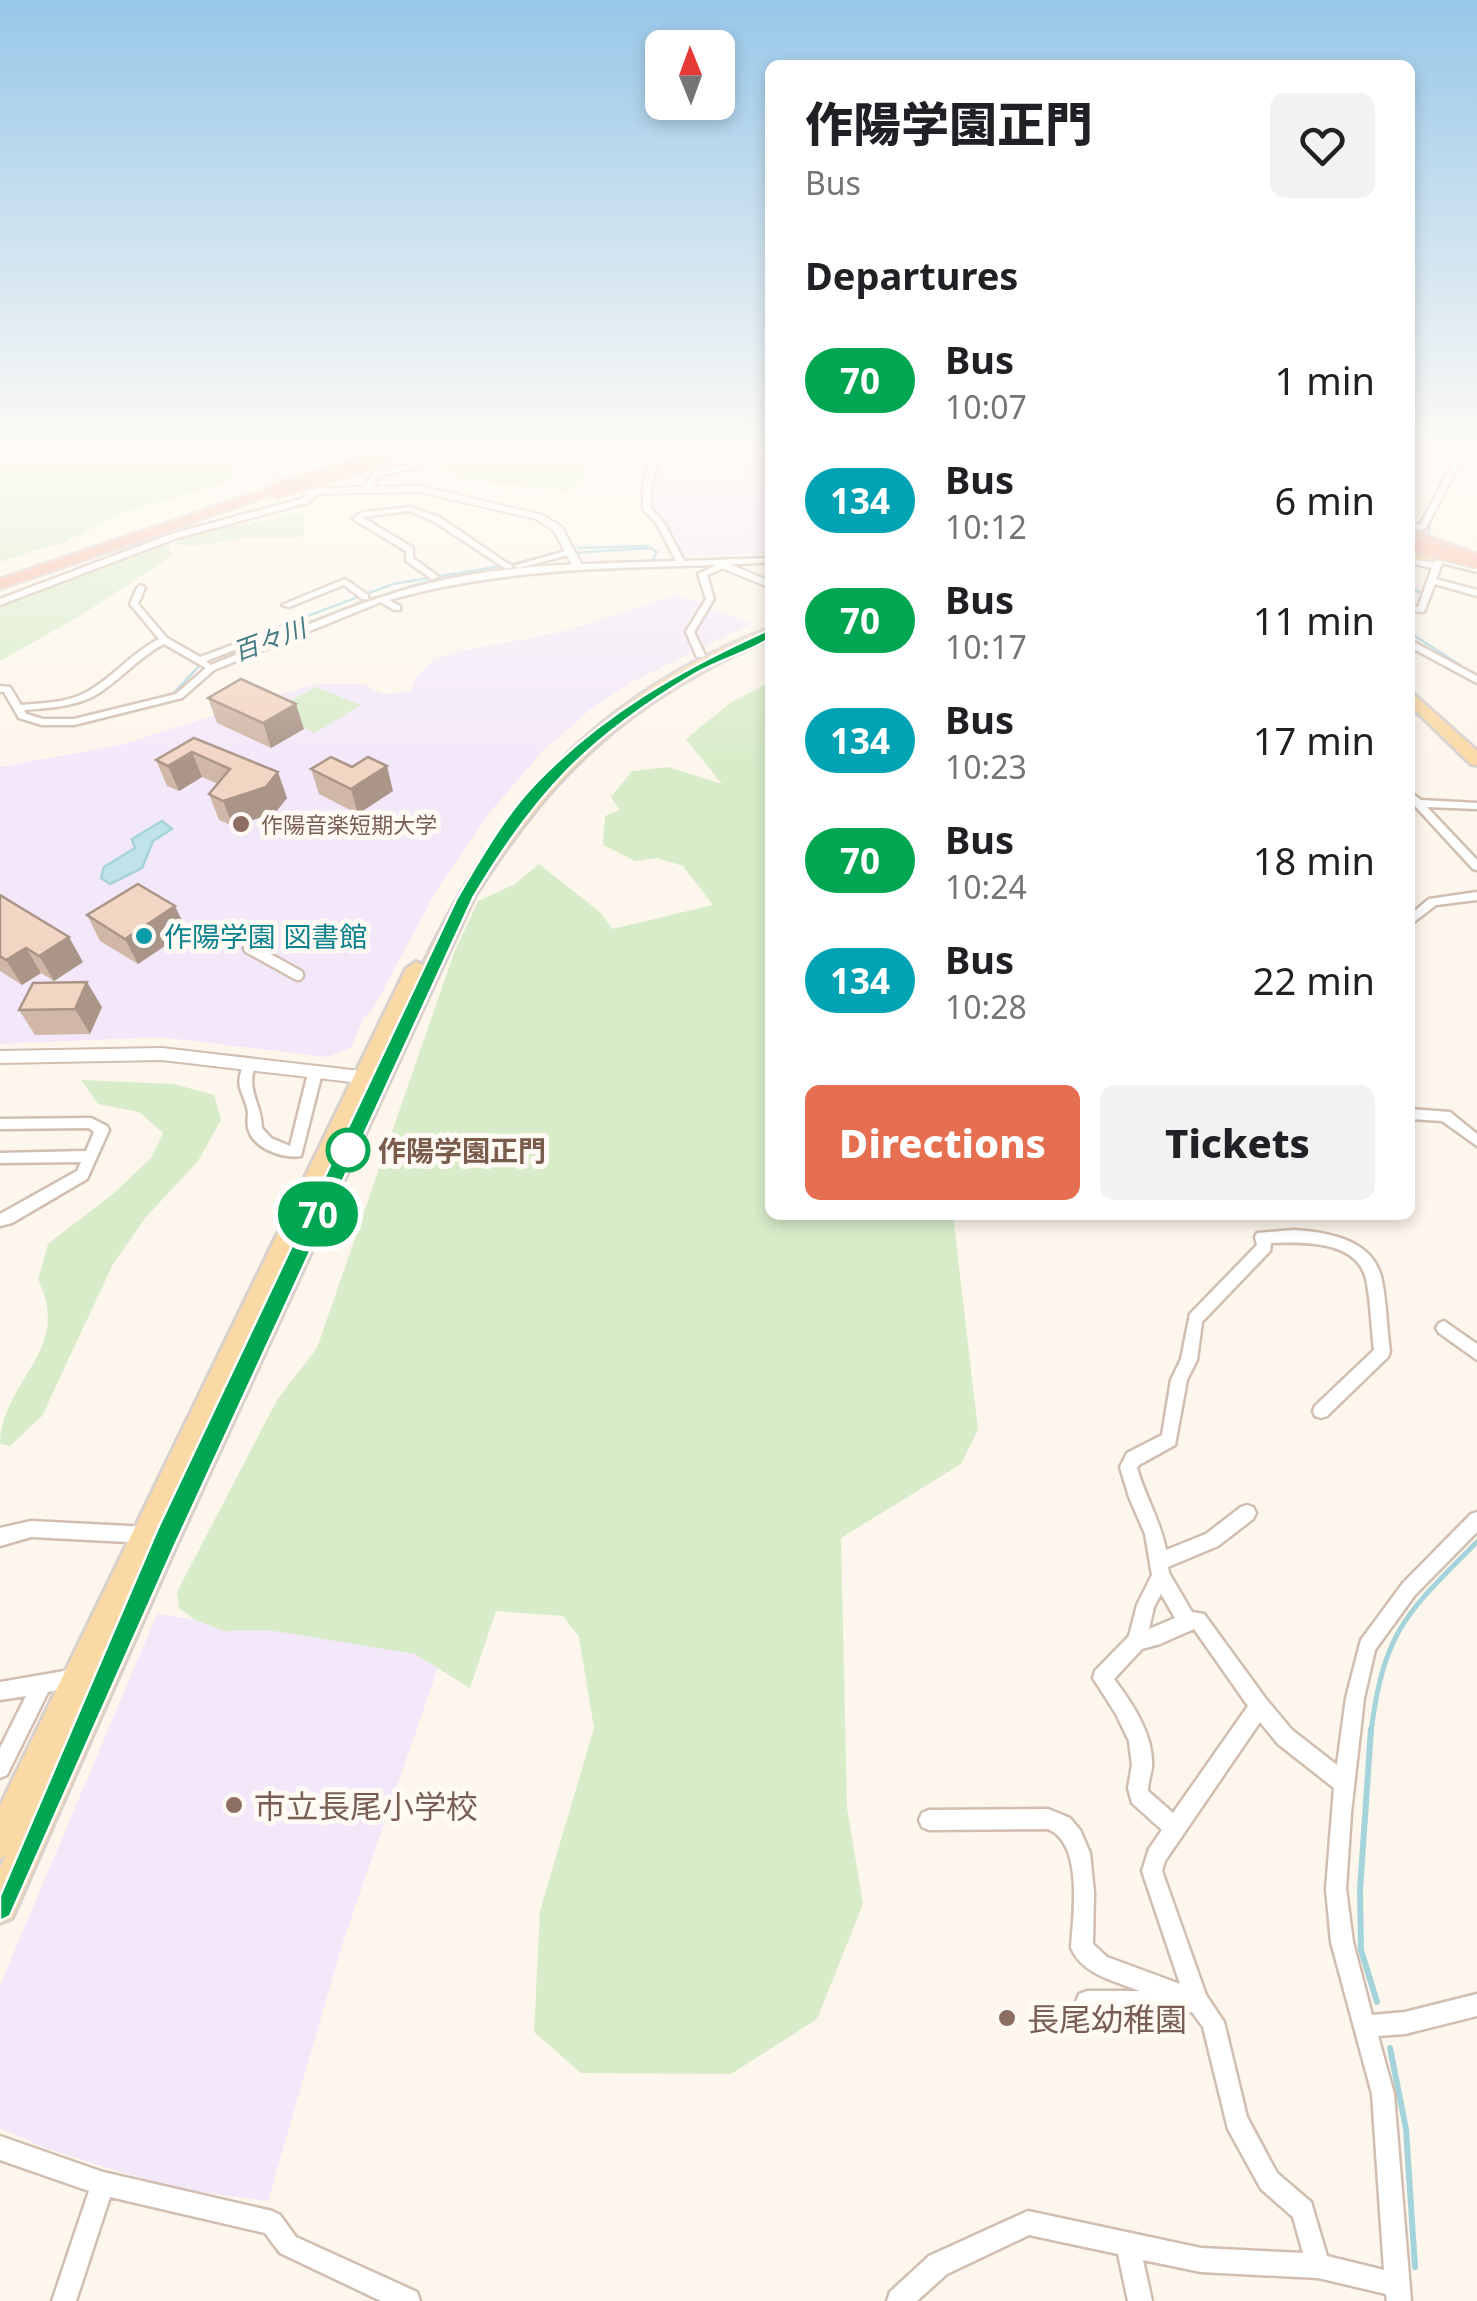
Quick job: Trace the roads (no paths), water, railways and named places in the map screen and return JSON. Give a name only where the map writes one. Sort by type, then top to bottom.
[{"type":"highway","points":[[0,581],[82,553]]},
{"type":"highway","points":[[1419,553],[1475,562]]},
{"type":"highway","points":[[1430,553],[1475,562]]},
{"type":"main road","points":[[1416,553],[1433,557]]},
{"type":"main road","points":[[0,1906],[156,1535],[372,1078],[452,897],[480,848],[528,786],[597,722],[700,655],[765,627]]},
{"type":"main road","points":[[372,1078],[465,898],[538,788],[606,724],[662,686],[722,653],[765,636]]},
{"type":"main road","points":[[1415,701],[1477,760]]},
{"type":"main road","points":[[0,1842],[77,1678],[156,1535]]},
{"type":"street","points":[[0,602],[128,553]]},
{"type":"street","points":[[410,553],[409,559],[434,576]]},
{"type":"street","points":[[489,553],[511,568]]},
{"type":"street","points":[[675,553],[679,562]]},
{"type":"street","points":[[0,688],[7,690],[21,711],[42,722],[74,722],[112,715],[179,696],[205,663],[409,589],[569,554],[578,567]]},
{"type":"street","points":[[1415,608],[1421,610],[1434,581],[1433,557]]},
{"type":"street","points":[[308,624],[363,596],[434,576],[511,568],[679,562],[720,565],[765,560]]},
{"type":"street","points":[[700,655],[690,632],[710,599],[702,574],[720,565],[765,583]]},
{"type":"street","points":[[1434,581],[1477,593]]},
{"type":"street","points":[[286,605],[344,582],[363,596]]},
{"type":"street","points":[[141,588],[134,604],[164,640],[205,663]]},
{"type":"street","points":[[392,588],[409,589]]},
{"type":"street","points":[[382,598],[397,608]]},
{"type":"street","points":[[21,711],[93,692],[137,654],[164,640]]},
{"type":"street","points":[[1415,647],[1477,680]]},
{"type":"street","points":[[1415,800],[1477,806]]},
{"type":"street","points":[[1415,803],[1477,867]]},
{"type":"street","points":[[1415,917],[1433,902],[1477,896]]},
{"type":"street","points":[[248,948],[298,975]]},
{"type":"street","points":[[0,1057],[162,1054],[372,1078]]},
{"type":"street","points":[[249,1066],[242,1081],[254,1109],[255,1130],[266,1143],[288,1152],[296,1152],[316,1073]]},
{"type":"street","points":[[1415,1114],[1444,1116],[1477,1141]]},
{"type":"street","points":[[0,1124],[91,1123],[102,1130],[82,1175],[0,1220]]},
{"type":"street","points":[[0,1158],[90,1156]]},
{"type":"street","points":[[1188,1621],[1162,1568],[1128,1466],[1133,1458],[1169,1440],[1178,1380],[1190,1360],[1192,1326],[1214,1296],[1264,1247],[1262,1237],[1324,1235],[1367,1263],[1373,1274],[1382,1352],[1321,1411]]},
{"type":"street","points":[[1444,1328],[1477,1352]]},
{"type":"street","points":[[1175,1828],[1138,1796],[1142,1763],[1138,1747],[1122,1704],[1102,1678],[1137,1641],[1146,1605],[1162,1568],[1205,1544],[1247,1513]]},
{"type":"street","points":[[899,2301],[938,2265],[1028,2223],[1201,2260],[1318,2266],[1398,2293],[1383,2094],[1342,1942],[1336,1889],[1344,1784],[1354,1698],[1367,1646],[1409,1589],[1477,1520]]},
{"type":"street","points":[[0,1536],[32,1529],[156,1535]]},
{"type":"street","points":[[1137,1641],[1198,1620],[1285,1737],[1344,1784]]},
{"type":"street","points":[[0,1691],[77,1678]]},
{"type":"street","points":[[0,1768],[43,1682]]},
{"type":"street","points":[[1259,1706],[1152,1862],[1152,1872],[1197,2000],[1213,2022],[1229,2099],[1246,2142],[1269,2181],[1302,2210],[1318,2266]]},
{"type":"street","points":[[929,1820],[1048,1819],[1064,1823],[1078,1840],[1081,1857],[1082,1948],[1100,1965],[1197,2000]]},
{"type":"street","points":[[1087,2002],[1197,2000]]},
{"type":"street","points":[[1367,2026],[1405,2023],[1477,2005]]},
{"type":"street","points":[[0,2148],[103,2184],[272,2223],[288,2245],[408,2301]]},
{"type":"street","points":[[64,2301],[103,2184]]},
{"type":"street","points":[[1128,2245],[1140,2301]]},
{"type":"water","points":[[162,821],[172,829],[153,841],[142,868],[110,884],[101,878],[104,867],[135,848],[132,839]]},
{"type":"waterway","points":[[214,651],[393,584],[554,553]]},
{"type":"waterway","name":"百々川","points":[[656,553],[652,562],[656,564]]},
{"type":"waterway","name":"百々川","points":[[720,560],[765,557]]},
{"type":"waterway","name":"百々川","points":[[522,569],[546,561]]},
{"type":"waterway","name":"百々川","points":[[172,695],[201,664],[367,600],[442,577],[507,570]]},
{"type":"waterway","points":[[1415,590],[1424,594]]},
{"type":"waterway","points":[[1415,636],[1477,676]]},
{"type":"waterway","points":[[1371,1732],[1383,1669],[1403,1625],[1477,1542]]},
{"type":"waterway","points":[[1371,1729],[1360,1890],[1361,1950],[1377,2002]]},
{"type":"waterway","points":[[1390,2048],[1406,2129],[1415,2267]]},
{"type":"place","name":"作陽音楽短期大学","points":[[241,824]]},
{"type":"place","name":"作陽学園 図書館","points":[[144,936]]},
{"type":"place","name":"作陽学園正門","points":[[348,1150]]},
{"type":"place","name":"市立長尾小学校","points":[[234,1805]]},
{"type":"place","name":"長尾幼稚園","points":[[1007,2018]]}]
